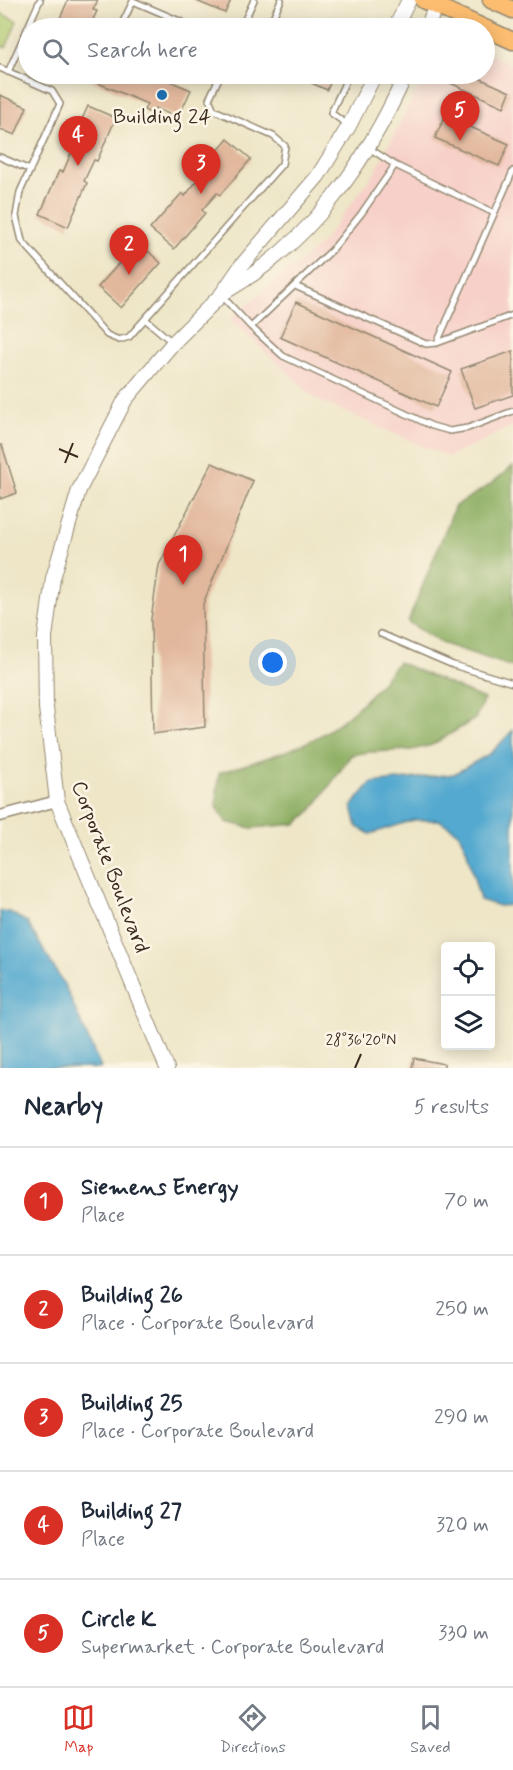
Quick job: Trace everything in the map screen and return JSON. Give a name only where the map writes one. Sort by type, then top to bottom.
[{"type":"main road","points":[[491,0],[513,10]]},
{"type":"main road","points":[[432,2],[465,18]]},
{"type":"main road","points":[[495,32],[513,41]]},
{"type":"street","points":[[400,18],[409,0]]},
{"type":"street","points":[[429,18],[432,2]]},
{"type":"street","name":"Corporate Boulevard","points":[[167,1068],[57,801],[45,696],[45,637],[53,578],[79,490],[111,423],[125,400],[173,342],[221,295],[242,266],[318,176],[349,126],[370,84]]},
{"type":"street","name":"Corporate Boulevard","points":[[221,295],[254,275],[303,232],[340,189],[369,148],[401,84]]},
{"type":"street","points":[[0,816],[57,801]]},
{"type":"lane","points":[[32,18],[40,0]]},
{"type":"lane","points":[[246,18],[254,0]]},
{"type":"lane","points":[[273,18],[281,0]]},
{"type":"lane","points":[[125,18],[133,1],[173,18]]},
{"type":"lane","points":[[8,72],[18,50]]},
{"type":"lane","points":[[0,68],[18,76]]},
{"type":"lane","points":[[36,84],[52,91],[60,104],[20,192],[16,216],[22,241],[107,335],[118,340],[129,337],[145,320],[282,164],[285,146],[273,136],[214,110],[210,99],[215,84]]},
{"type":"lane","points":[[344,84],[331,113],[349,126]]},
{"type":"lane","points":[[369,148],[395,165],[494,213]]},
{"type":"lane","points":[[0,157],[30,170]]},
{"type":"lane","points":[[251,327],[332,250],[362,214],[395,165]]},
{"type":"lane","points":[[437,343],[513,171]]},
{"type":"lane","points":[[295,286],[426,344],[437,343],[513,315]]},
{"type":"lane","points":[[221,295],[283,356],[432,426],[450,431],[468,428],[513,411]]},
{"type":"lane","points":[[145,320],[173,342]]},
{"type":"lane","points":[[381,634],[453,665],[513,683]]},
{"type":"shaded area","points":[[495,57],[513,65],[513,426],[448,457],[317,400],[230,319],[321,244],[375,172],[420,84],[495,84]]},
{"type":"green space","points":[[0,13],[17,21],[6,48],[0,45]]},
{"type":"green space","points":[[513,466],[513,667],[441,643],[408,622],[455,506],[488,486]]},
{"type":"green space","points":[[398,662],[484,699],[475,719],[432,745],[412,750],[351,755],[311,811],[296,824],[252,828],[226,822],[216,805],[219,773],[277,754],[320,736],[359,706]]},
{"type":"water","points":[[513,730],[513,905],[499,906],[480,900],[466,848],[458,832],[439,820],[414,820],[370,834],[357,827],[352,806],[371,783],[454,774],[491,753]]},
{"type":"water","points":[[0,911],[9,912],[27,922],[65,986],[101,1068],[0,1068]]},
{"type":"building","points":[[68,0],[98,0],[93,10],[97,11],[94,18],[60,18]]},
{"type":"building","points":[[194,0],[231,0],[225,13]]},
{"type":"building","name":"Building 24","points":[[100,84],[177,84],[191,90],[178,118],[155,108],[152,114],[144,110],[147,104]]},
{"type":"building","points":[[314,84],[330,84],[327,90]]},
{"type":"building","points":[[452,84],[492,84],[510,92],[504,107]]},
{"type":"building","points":[[0,95],[27,107],[15,135],[0,129]]},
{"type":"building","points":[[88,106],[116,118],[97,161],[94,160],[84,181],[87,183],[68,227],[40,214],[59,171],[63,172],[72,151],[69,149]]},
{"type":"building","points":[[445,116],[509,144],[499,166],[435,138]]},
{"type":"building","points":[[228,139],[251,159],[220,195],[217,193],[202,210],[205,213],[174,249],[150,229],[182,193],[185,196],[200,177],[197,175]]},
{"type":"building","points":[[138,242],[161,263],[121,308],[98,287]]},
{"type":"building","points":[[296,302],[452,372],[436,407],[280,337]]},
{"type":"building","points":[[513,351],[513,395],[475,408],[461,369]]},
{"type":"building","points":[[0,445],[2,445],[17,493],[0,499]]},
{"type":"building","points":[[212,463],[253,481],[203,604],[205,727],[153,734],[151,619],[159,565]]},
{"type":"building","points":[[414,1058],[444,1064],[444,1068],[412,1068]]},
{"type":"place","name":"Building 24","points":[[162,95]]},
{"type":"place","name":"Circle K","points":[[460,141]]},
{"type":"place","name":"Building 27","points":[[78,166]]},
{"type":"place","name":"Building 25","points":[[201,194]]},
{"type":"place","name":"Building 26","points":[[129,275]]},
{"type":"place","name":"Siemens Energy","points":[[183,585]]}]
